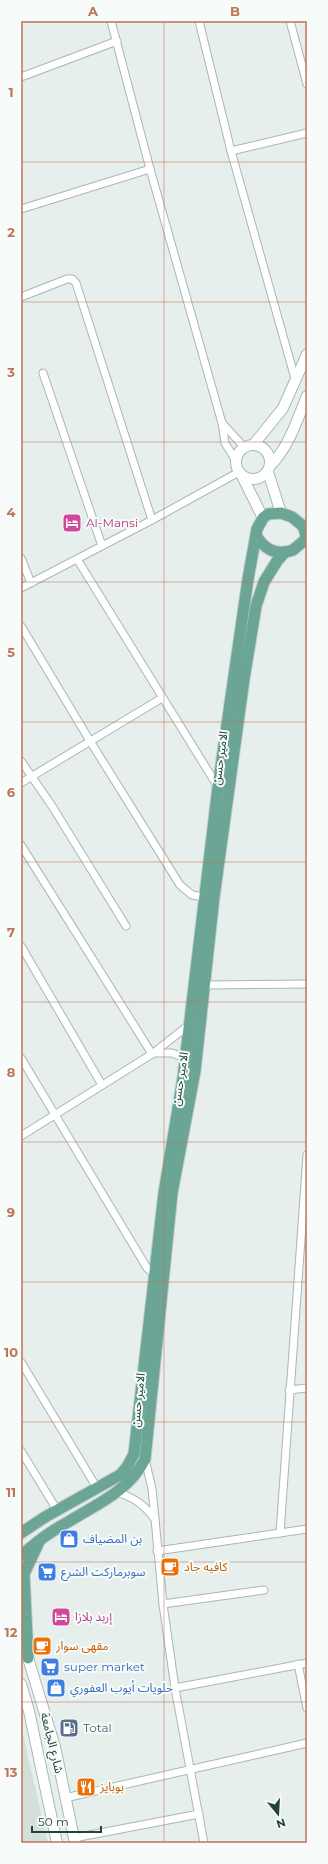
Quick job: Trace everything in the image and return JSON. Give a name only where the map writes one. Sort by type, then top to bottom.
[{"type":"main road","points":[[263,518],[236,461],[240,451],[244,447],[254,444],[283,408],[296,382],[307,354]]},
{"type":"main road","points":[[241,474],[253,479],[258,478],[279,458],[307,396]]},
{"type":"main road","points":[[254,444],[265,449],[271,460],[269,469],[281,513]]},
{"type":"main road","points":[[307,523],[281,513],[268,514],[263,518],[257,529],[257,537],[265,547],[271,551],[289,551],[307,548]]},
{"type":"main road","name":"الامير حسن","points":[[21,1533],[57,1510],[120,1475],[127,1467],[134,1454],[156,1276],[164,1193],[209,897],[256,606],[264,582],[277,561],[305,540],[306,535],[303,526],[294,518]]},
{"type":"main road","name":"الامير حسن","points":[[21,1556],[39,1541],[116,1492],[133,1479],[145,1459],[172,1193],[195,1071],[205,985],[209,897],[218,787],[248,579],[257,537]]},
{"type":"main road","points":[[28,1658],[24,1574],[39,1541]]},
{"type":"main road","name":"شارع الجامعة","points":[[21,1645],[28,1658],[55,1747],[74,1840]]},
{"type":"main road","name":"شارع الجامعة","points":[[21,1684],[29,1711],[57,1843]]},
{"type":"street","points":[[110,21],[222,423],[225,443],[236,461]]},
{"type":"street","points":[[198,21],[231,151],[296,382]]},
{"type":"street","points":[[290,21],[307,84]]},
{"type":"street","points":[[21,77],[117,42]]},
{"type":"street","points":[[231,151],[307,133]]},
{"type":"street","points":[[21,210],[150,169]]},
{"type":"street","points":[[21,297],[67,279],[72,279],[76,283],[152,520]]},
{"type":"street","points":[[43,373],[102,546]]},
{"type":"street","points":[[222,423],[244,447]]},
{"type":"street","points":[[21,588],[241,474]]},
{"type":"street","points":[[21,558],[31,583]]},
{"type":"street","points":[[77,559],[218,787]]},
{"type":"street","points":[[21,626],[90,741],[180,885],[192,895],[209,897]]},
{"type":"street","points":[[21,783],[162,698]]},
{"type":"street","points":[[21,761],[52,806],[126,926]]},
{"type":"street","points":[[21,845],[152,1054]]},
{"type":"street","points":[[21,946],[102,1085]]},
{"type":"street","points":[[205,985],[307,984]]},
{"type":"street","points":[[21,1136],[152,1054],[190,1024]]},
{"type":"street","points":[[152,1054],[172,1052],[185,1058]]},
{"type":"street","points":[[21,1058],[147,1268],[156,1276]]},
{"type":"street","points":[[280,1533],[289,1390],[307,1155]]},
{"type":"street","points":[[21,1362],[97,1488]]},
{"type":"street","points":[[289,1390],[307,1388]]},
{"type":"street","points":[[21,1451],[57,1510]]},
{"type":"street","points":[[145,1459],[152,1489],[163,1604],[175,1688],[204,1843]]},
{"type":"street","points":[[116,1492],[129,1496],[146,1507],[155,1520]]},
{"type":"street","points":[[157,1552],[307,1529]]},
{"type":"street","points":[[163,1604],[264,1590]]},
{"type":"street","points":[[175,1688],[307,1663]]},
{"type":"street","points":[[298,1664],[307,1708]]},
{"type":"street","points":[[65,1798],[190,1768],[307,1743]]},
{"type":"street","points":[[74,1840],[198,1814]]},
{"type":"shaded area","points":[[21,1726],[48,1843],[21,1843]]},
{"type":"place","name":"Al-Mansi","points":[[72,523]]},
{"type":"place","name":"بن المضياف","points":[[69,1539]]},
{"type":"place","name":"كافيه جاد","points":[[170,1567]]},
{"type":"place","name":"سوبرماركت الشرع","points":[[47,1572]]},
{"type":"place","name":"إربد بلازا","points":[[61,1617]]},
{"type":"place","name":"مقهى سوار","points":[[42,1646]]},
{"type":"place","name":"super market","points":[[50,1667]]},
{"type":"place","name":"حلويات أيوب العفوري","points":[[56,1688]]},
{"type":"place","name":"Total","points":[[69,1728]]},
{"type":"place","name":"بوبايز","points":[[86,1787]]}]
